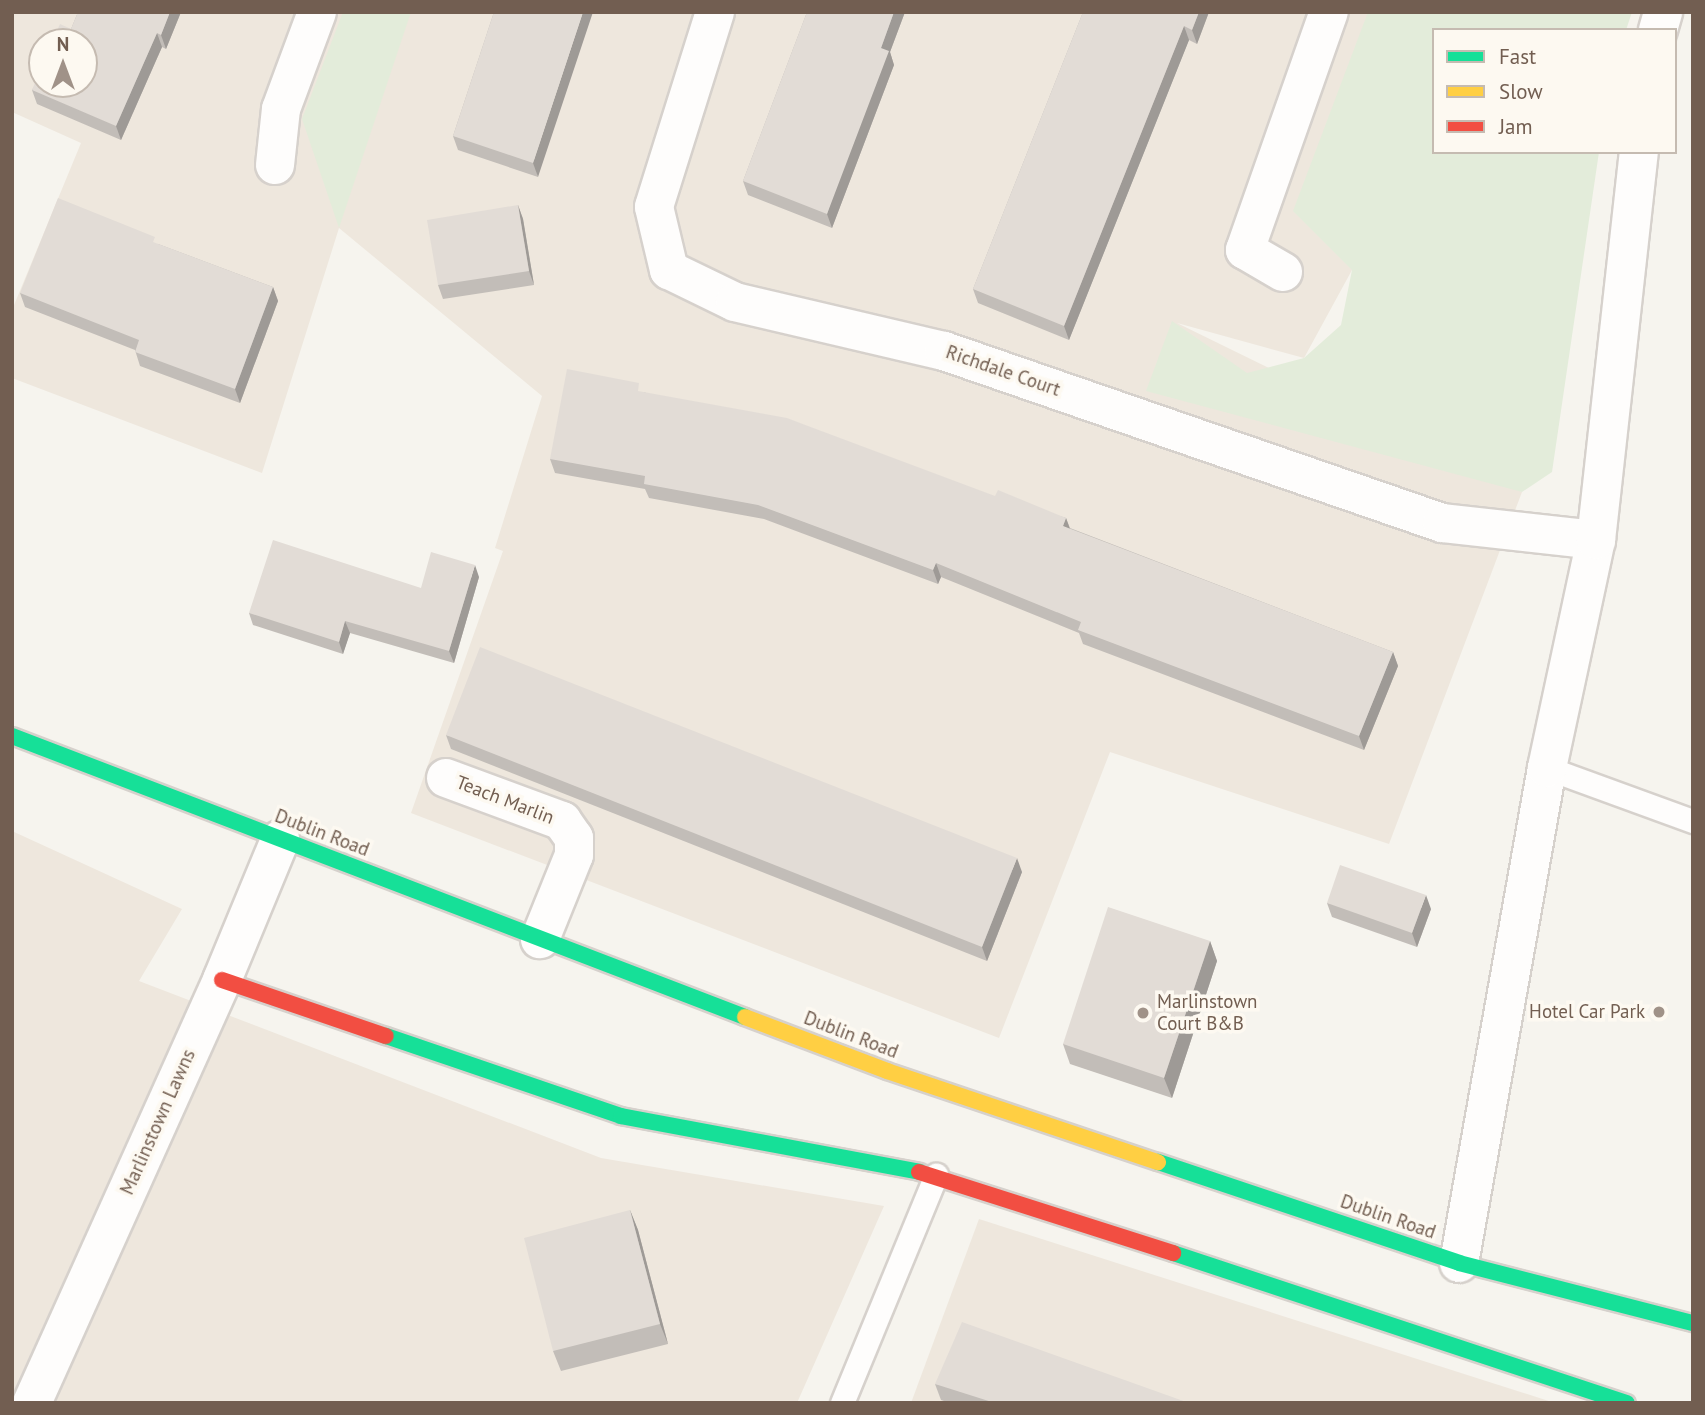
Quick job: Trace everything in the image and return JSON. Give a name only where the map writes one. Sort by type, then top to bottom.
[{"type":"main road","name":"Dublin Road","points":[[12,736],[887,1072],[1459,1264],[1693,1323]]},
{"type":"main road","points":[[222,980],[621,1116],[936,1175],[1627,1403]]},
{"type":"street","points":[[275,165],[281,109],[317,12]]},
{"type":"street","name":"Richdale Court","points":[[715,12],[654,207],[669,270],[735,302],[944,351],[1443,523],[1596,540]]},
{"type":"street","points":[[1283,272],[1245,250],[1329,12]]},
{"type":"street","points":[[1459,1264],[1547,768],[1596,540],[1640,154]]},
{"type":"street","name":"Teach Marlin","points":[[446,778],[562,821],[574,838],[570,869],[540,939]]},
{"type":"street","name":"Marlinstown Lawns","points":[[32,1403],[222,980],[280,840]]},
{"type":"lane","points":[[1547,768],[1693,821]]},
{"type":"lane","points":[[842,1403],[936,1175]]},
{"type":"shaded area","points":[[12,12],[1462,12],[1437,28],[1432,28],[1432,36],[1352,270],[1304,358],[1177,323],[1522,492],[1389,844],[1110,752],[999,1038],[411,813],[503,551],[495,548],[542,396],[339,228],[262,473],[12,378],[12,310],[81,143],[12,112]]},
{"type":"shaded area","points":[[12,831],[182,909],[139,981],[601,1158],[884,1206],[797,1403],[12,1403]]},
{"type":"shaded area","points":[[979,1219],[1555,1403],[911,1403]]},
{"type":"green space","points":[[343,12],[411,12],[339,228],[302,119]]},
{"type":"green space","points":[[1368,12],[1632,12],[1627,28],[1432,28],[1432,154],[1599,154],[1552,472],[1522,492],[1146,391],[1172,321],[1247,373],[1304,358],[1341,325],[1352,270],[1293,211]]},
{"type":"building","points":[[78,12],[170,12],[161,35],[157,33],[116,126],[51,98],[98,98],[98,28],[71,28]]},
{"type":"building","points":[[494,12],[583,12],[533,163],[453,136]]},
{"type":"building","points":[[807,12],[894,12],[881,48],[889,51],[827,214],[743,181]]},
{"type":"building","points":[[1083,12],[1199,12],[1192,30],[1184,26],[1064,326],[973,289]]},
{"type":"building","points":[[58,198],[155,237],[153,242],[273,287],[235,389],[135,352],[139,340],[20,293]]},
{"type":"building","points":[[518,205],[529,271],[438,285],[427,220]]},
{"type":"building","points":[[567,369],[639,383],[638,391],[787,418],[995,496],[998,490],[1066,518],[1063,526],[1393,652],[1359,736],[1078,630],[1081,622],[936,563],[933,570],[758,505],[644,484],[645,476],[550,459]]},
{"type":"building","points":[[273,540],[421,588],[431,552],[475,565],[449,651],[345,621],[339,642],[249,613]]},
{"type":"building","points":[[480,647],[1017,858],[982,947],[446,735]]},
{"type":"building","points":[[1340,865],[1426,895],[1412,933],[1327,903]]},
{"type":"building","name":"Marlinstown Court B&B","points":[[1108,907],[1210,941],[1164,1078],[1063,1044]]},
{"type":"building","points":[[630,1210],[660,1324],[553,1351],[524,1238]]},
{"type":"building","points":[[962,1322],[1189,1403],[995,1403],[935,1384]]},
{"type":"traffic: fast","points":[[12,736],[745,1017]]},
{"type":"traffic: fast","points":[[386,1036],[621,1116],[919,1172]]},
{"type":"traffic: fast","points":[[1158,1162],[1459,1263],[1693,1323]]},
{"type":"traffic: fast","points":[[1173,1253],[1627,1403]]},
{"type":"traffic: slow","points":[[745,1017],[887,1071],[1158,1162]]},
{"type":"traffic: jam","points":[[222,980],[386,1036]]},
{"type":"traffic: jam","points":[[919,1172],[1173,1253]]},
{"type":"place","name":"Hotel Car Park","points":[[1659,1012]]},
{"type":"place","name":"Marlinstown Court B&B","points":[[1143,1013]]}]
